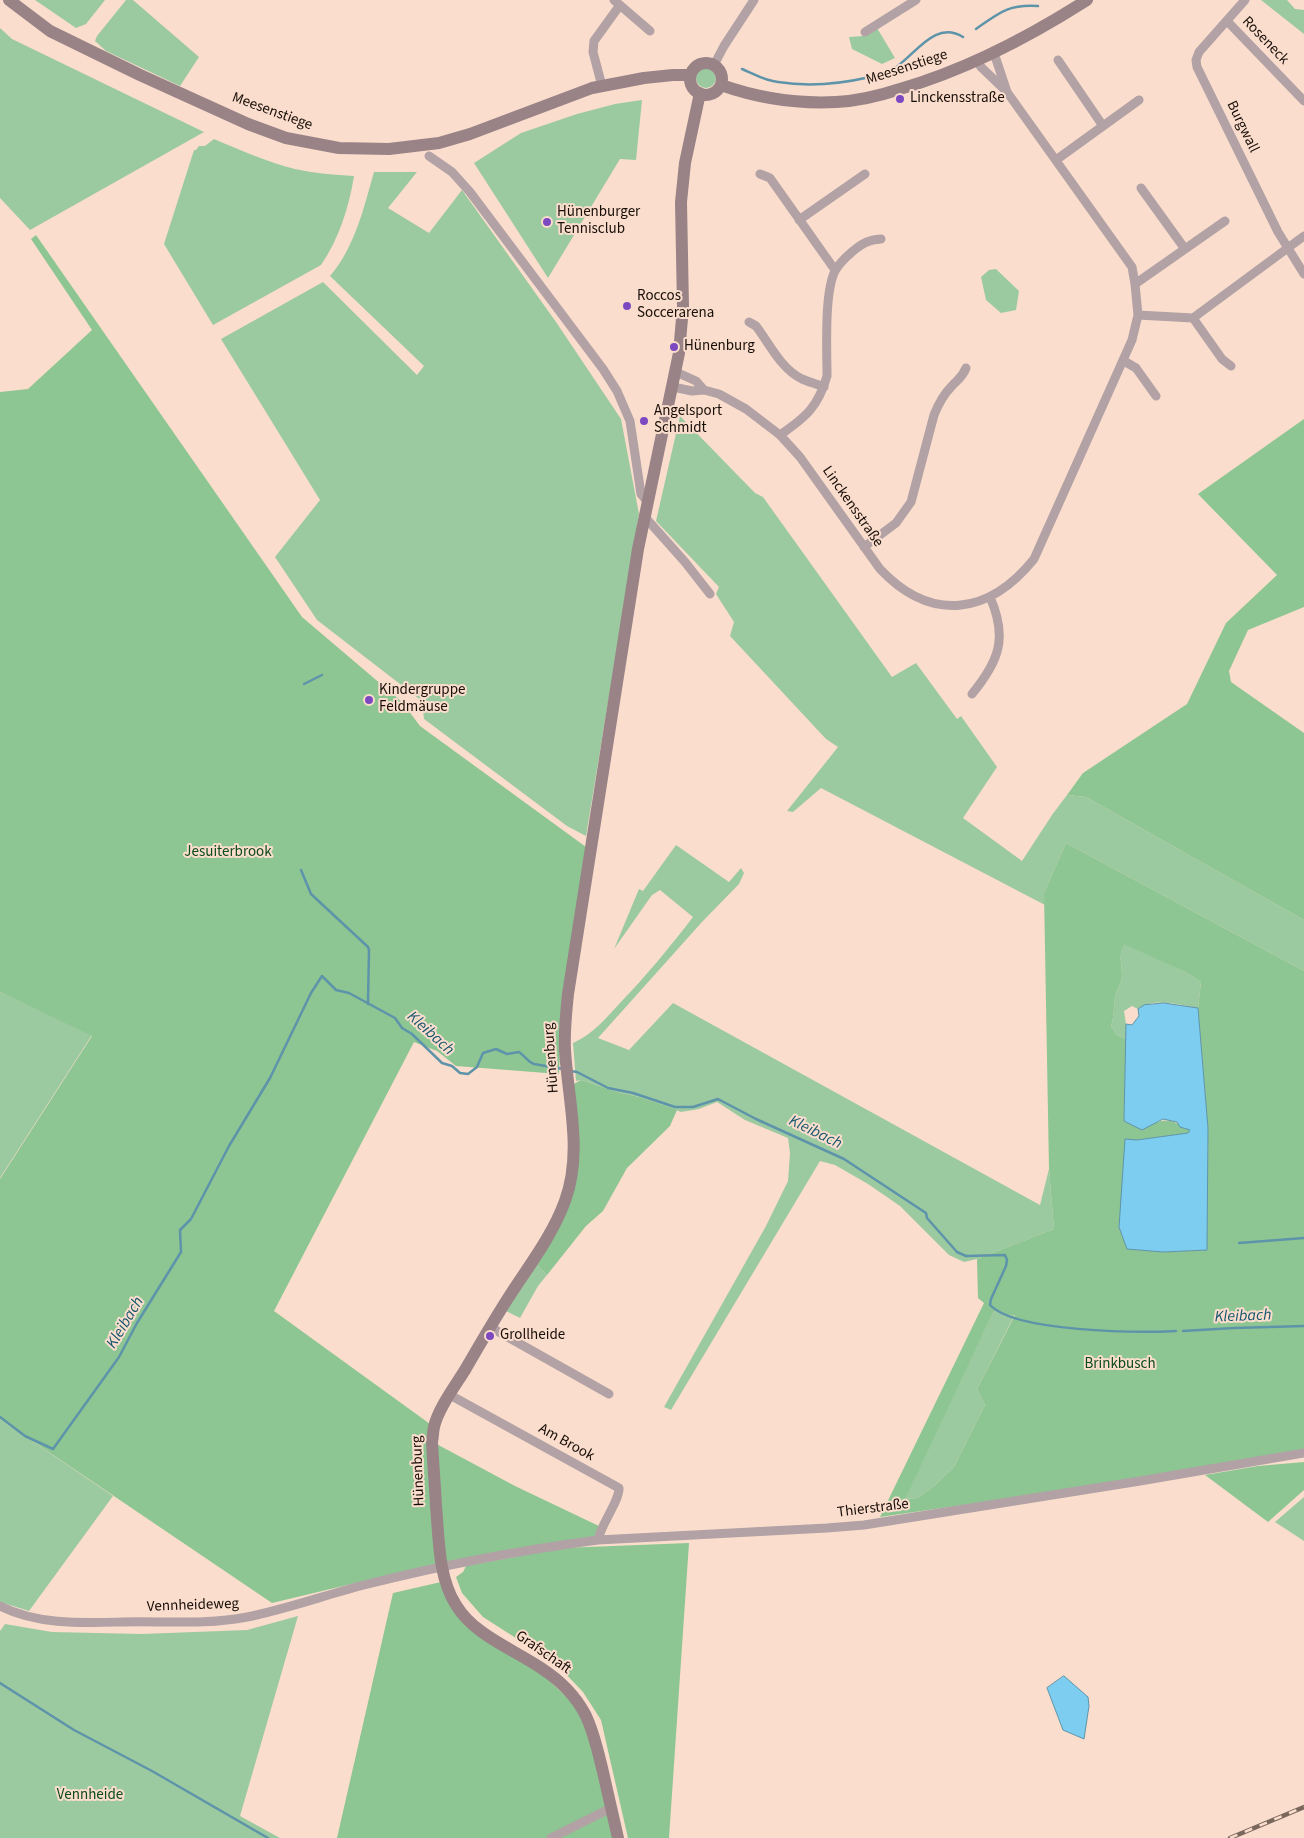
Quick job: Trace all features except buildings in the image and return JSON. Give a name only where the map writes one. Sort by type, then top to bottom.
[{"type":"street","name":"Meesenstiege","points":[[8,0],[50,31],[140,75],[248,124],[286,138],[339,148],[390,149],[439,143],[470,134],[581,91],[673,75],[690,75],[692,70],[700,64],[710,63],[714,65]]},
{"type":"street","points":[[690,75],[693,88],[700,93],[709,94],[718,89],[721,85],[721,74],[714,65],[754,0]]},
{"type":"street","points":[[865,32],[916,0]]},
{"type":"street","name":"Meesenstiege","points":[[721,85],[754,95],[778,99],[837,102],[882,95],[920,84],[977,61],[1059,18],[1087,0]]},
{"type":"street","name":"Burgwall","points":[[1245,0],[1199,52],[1196,60],[1197,67],[1278,232],[1304,274]]},
{"type":"street","points":[[602,86],[593,52],[594,41],[617,2],[650,31]]},
{"type":"street","name":"Roseneck","points":[[1227,21],[1304,102]]},
{"type":"street","name":"Linckensstraße","points":[[994,53],[1007,92]]},
{"type":"street","points":[[1058,60],[1103,126]]},
{"type":"street","name":"Linckensstraße","points":[[673,387],[692,391],[704,390],[719,394],[746,409],[780,435],[800,457],[880,569],[891,581],[908,593],[935,604],[952,606],[972,603],[990,597],[1005,588],[1020,575],[1034,559],[1124,361],[1132,340],[1138,315],[1132,268],[1007,92],[977,61]]},
{"type":"street","name":"Hünenburg","points":[[443,1568],[439,1544],[432,1442],[434,1426],[490,1327],[547,1238],[565,1200],[572,1176],[574,1152],[565,1020],[568,994],[633,578],[647,501],[676,372],[683,307],[681,202],[686,163],[700,93]]},
{"type":"street","points":[[1056,160],[1139,100]]},
{"type":"street","points":[[429,156],[461,182],[492,219],[617,391],[630,421],[641,494],[647,501]]},
{"type":"street","points":[[760,174],[770,178],[835,270]]},
{"type":"street","points":[[799,220],[865,174]]},
{"type":"street","points":[[1141,188],[1185,250]]},
{"type":"street","points":[[1135,284],[1224,221]]},
{"type":"street","points":[[1138,315],[1193,318],[1304,236]]},
{"type":"street","points":[[780,435],[811,411],[820,397],[824,386],[827,376],[829,291],[835,270],[858,247],[869,240],[881,239]]},
{"type":"street","points":[[1193,318],[1222,359],[1231,366]]},
{"type":"street","points":[[749,322],[756,326],[792,373],[802,379],[824,386]]},
{"type":"street","points":[[1124,361],[1136,368],[1156,396]]},
{"type":"street","points":[[864,547],[896,522],[911,502],[939,402],[950,387],[962,377],[966,368]]},
{"type":"street","name":"Linckensstraße","points":[[676,372],[696,381],[704,390]]},
{"type":"street","points":[[644,516],[685,562],[710,594]]},
{"type":"street","points":[[972,694],[990,669],[999,647],[999,624],[990,597]]},
{"type":"street","points":[[490,1327],[609,1394]]},
{"type":"street","name":"Am Brook","points":[[450,1395],[619,1488],[618,1494],[601,1527],[598,1540]]},
{"type":"street","name":"Thierstraße","points":[[443,1568],[598,1540],[827,1528],[864,1524],[1140,1482],[1304,1453]]},
{"type":"street","name":"Vennheideweg","points":[[0,1606],[23,1615],[81,1623],[218,1620],[246,1617],[364,1585],[443,1568]]},
{"type":"street","name":"Grafschaft","points":[[443,1568],[450,1594],[456,1606],[465,1617],[490,1636],[542,1668],[560,1683],[585,1714],[592,1731],[618,1838]]},
{"type":"street","points":[[551,1838],[611,1808]]},
{"type":"green space","points":[[35,0],[105,0],[86,24],[76,28]]},
{"type":"green space","points":[[126,0],[133,0],[199,57],[180,86],[106,51],[95,41]]},
{"type":"green space","points":[[1261,0],[1287,0],[1295,9],[1304,10],[1304,34]]},
{"type":"green space","points":[[0,28],[12,39],[204,132],[30,230],[0,198]]},
{"type":"green space","points":[[877,28],[895,58],[882,64],[852,49],[849,37],[863,36]]},
{"type":"green space","points":[[706,68],[713,71],[716,78],[713,85],[706,88],[699,85],[696,78],[699,71]]},
{"type":"green space","name":"Hünenburger Tennisclub","points":[[642,100],[636,160],[620,159],[548,278],[474,163],[521,133],[577,114],[615,104]]},
{"type":"green space","points":[[214,139],[295,169],[324,174],[354,176],[342,222],[333,244],[321,265],[213,325],[164,244],[194,150],[199,146],[205,146]]},
{"type":"green space","points":[[374,172],[417,172],[388,208],[429,233],[462,190],[556,322],[621,419],[639,514],[586,836],[567,826],[424,719],[422,701],[317,620],[275,557],[320,500],[221,339],[323,282],[417,375],[424,366],[330,276],[339,265],[358,226]]},
{"type":"green space","name":"Jesuiterbrook","points":[[36,235],[302,617],[402,702],[420,726],[586,847],[560,1050],[559,1074],[456,1066],[437,1051],[414,1042],[274,1311],[430,1424],[429,1440],[515,1486],[601,1527],[599,1536],[435,1564],[272,1603],[0,1419],[0,1179],[92,1036],[0,992],[0,392],[28,389],[92,330],[31,239]]},
{"type":"green space","points":[[996,269],[1019,291],[1016,310],[1001,313],[986,300],[981,277],[989,270]]},
{"type":"green space","points":[[680,416],[755,493],[763,497],[892,677],[916,663],[957,719],[961,716],[997,767],[963,818],[1022,861],[1067,795],[1086,797],[1304,920],[1304,971],[1066,843],[1044,893],[1045,905],[821,788],[793,812],[787,811],[838,747],[826,739],[730,636],[734,622],[716,594],[719,587],[656,521]]},
{"type":"green space","points":[[1304,419],[1304,607],[1248,630],[1229,671],[1231,682],[1304,733],[1304,920],[1086,797],[1067,795],[1083,773],[1187,704],[1226,623],[1277,575],[1198,494]]},
{"type":"green space","name":"Brinkbusch","points":[[1066,843],[1304,971],[1304,1451],[1046,1493],[880,1517],[984,1303],[978,1298],[977,1259],[1054,1229],[1049,1169],[1044,893]],"holes":[[[1124,944],[1187,973],[1201,982],[1198,1008],[1208,1128],[1206,1250],[1163,1252],[1127,1249],[1119,1227],[1137,1140],[1188,1133],[1190,1130],[1166,1120],[1142,1129],[1124,1121],[1126,1039],[1117,1035],[1111,1026],[1114,1002],[1122,978],[1121,956]],[[995,1309],[1003,1314],[1015,1315],[977,1389],[985,1405],[954,1467],[918,1498],[905,1499]]]},
{"type":"green space","points":[[676,845],[729,882],[741,868],[744,873],[739,884],[702,922],[598,1038],[629,1050],[673,1003],[1040,1205],[1049,1169],[1054,1229],[977,1259],[964,1262],[949,1255],[900,1206],[868,1184],[835,1165],[820,1161],[671,1410],[664,1407],[766,1226],[788,1181],[790,1153],[788,1138],[745,1120],[717,1102],[699,1109],[681,1112],[643,1098],[581,1080],[576,1081],[573,1043],[593,1031],[648,972],[693,917],[660,890],[652,895],[614,949],[639,889],[643,891]]},
{"type":"green space","points":[[1124,943],[1187,973],[1201,982],[1198,1008],[1159,1003],[1145,1005],[1138,1009],[1132,1006],[1124,1011],[1126,1039],[1117,1035],[1111,1026],[1114,1002],[1122,978],[1121,955]]},
{"type":"green space","points":[[0,992],[92,1035],[0,1178]]},
{"type":"green space","points":[[581,1080],[677,1110],[670,1126],[627,1168],[603,1211],[586,1226],[547,1275],[535,1263],[568,1209],[574,1084]]},
{"type":"green space","points":[[535,1263],[547,1275],[538,1286],[520,1318],[506,1311]]},
{"type":"green space","points":[[995,1309],[1015,1314],[977,1389],[985,1405],[954,1467],[918,1498],[904,1499]]},
{"type":"green space","points":[[0,1419],[113,1496],[29,1611],[0,1602]]},
{"type":"green space","points":[[1304,1462],[1304,1490],[1268,1522],[1205,1475],[1258,1466]]},
{"type":"green space","points":[[1304,1497],[1304,1541],[1275,1522]]},
{"type":"green space","points":[[689,1543],[669,1838],[628,1838],[601,1720],[583,1692],[562,1670],[544,1656],[483,1617],[462,1593],[456,1577],[463,1572],[466,1566],[562,1548]]},
{"type":"green space","points":[[441,1582],[451,1606],[539,1671],[573,1703],[588,1731],[613,1838],[337,1838],[393,1593]]},
{"type":"green space","name":"Vennheide","points":[[298,1616],[240,1816],[280,1838],[0,1838],[0,1631],[5,1624],[52,1632],[142,1634],[247,1630]]},
{"type":"water","points":[[1164,1003],[1198,1008],[1208,1128],[1207,1250],[1163,1252],[1127,1249],[1119,1227],[1125,1139],[1137,1140],[1188,1133],[1190,1130],[1180,1127],[1177,1122],[1163,1119],[1142,1130],[1124,1121],[1126,1024],[1132,1025],[1139,1016],[1138,1009],[1144,1005]]},
{"type":"water","points":[[1064,1676],[1088,1697],[1089,1706],[1084,1739],[1063,1730],[1047,1688]]},
{"type":"waterway","points":[[976,29],[998,14],[1011,8],[1038,6]]},
{"type":"waterway","points":[[742,69],[769,80],[790,84],[824,84],[847,81],[870,77],[892,70],[934,36],[943,33],[953,33],[963,37]]},
{"type":"waterway","points":[[304,684],[322,675]]},
{"type":"waterway","points":[[301,870],[311,894],[368,947],[368,1004]]},
{"type":"waterway","name":"Kleibach","points":[[0,1417],[25,1436],[53,1449],[119,1357],[137,1323],[181,1252],[180,1230],[191,1219],[229,1146],[270,1078],[311,993],[322,976],[336,990],[349,993],[395,1018],[402,1028],[412,1034],[442,1063],[452,1066],[460,1073],[468,1074],[477,1067],[483,1053],[496,1049],[507,1054],[519,1052],[534,1064],[563,1069]]},
{"type":"waterway","name":"Kleibach","points":[[571,1071],[577,1072],[608,1088],[633,1093],[675,1107],[693,1107],[718,1099],[756,1119],[844,1159],[926,1213],[927,1218],[957,1252],[966,1256],[1005,1255],[1007,1260],[1006,1266],[990,1305],[1004,1314],[1024,1321],[1078,1329],[1134,1332],[1176,1331]]},
{"type":"waterway","points":[[1239,1243],[1304,1238]]},
{"type":"waterway","name":"Kleibach","points":[[1183,1331],[1304,1326]]},
{"type":"waterway","points":[[0,1683],[74,1730],[152,1771],[268,1838]]},
{"type":"railway","points":[[1230,1838],[1304,1807]]},
{"type":"place","name":"Linckensstraße","points":[[900,99]]},
{"type":"place","name":"Hünenburger Tennisclub","points":[[547,222]]},
{"type":"place","name":"Roccos Soccerarena","points":[[627,306]]},
{"type":"place","name":"Hünenburg","points":[[674,347]]},
{"type":"place","name":"Angelsport Schmidt","points":[[644,421]]},
{"type":"place","name":"Kindergruppe Feldmäuse","points":[[369,700]]},
{"type":"place","name":"Grollheide","points":[[490,1336]]}]
